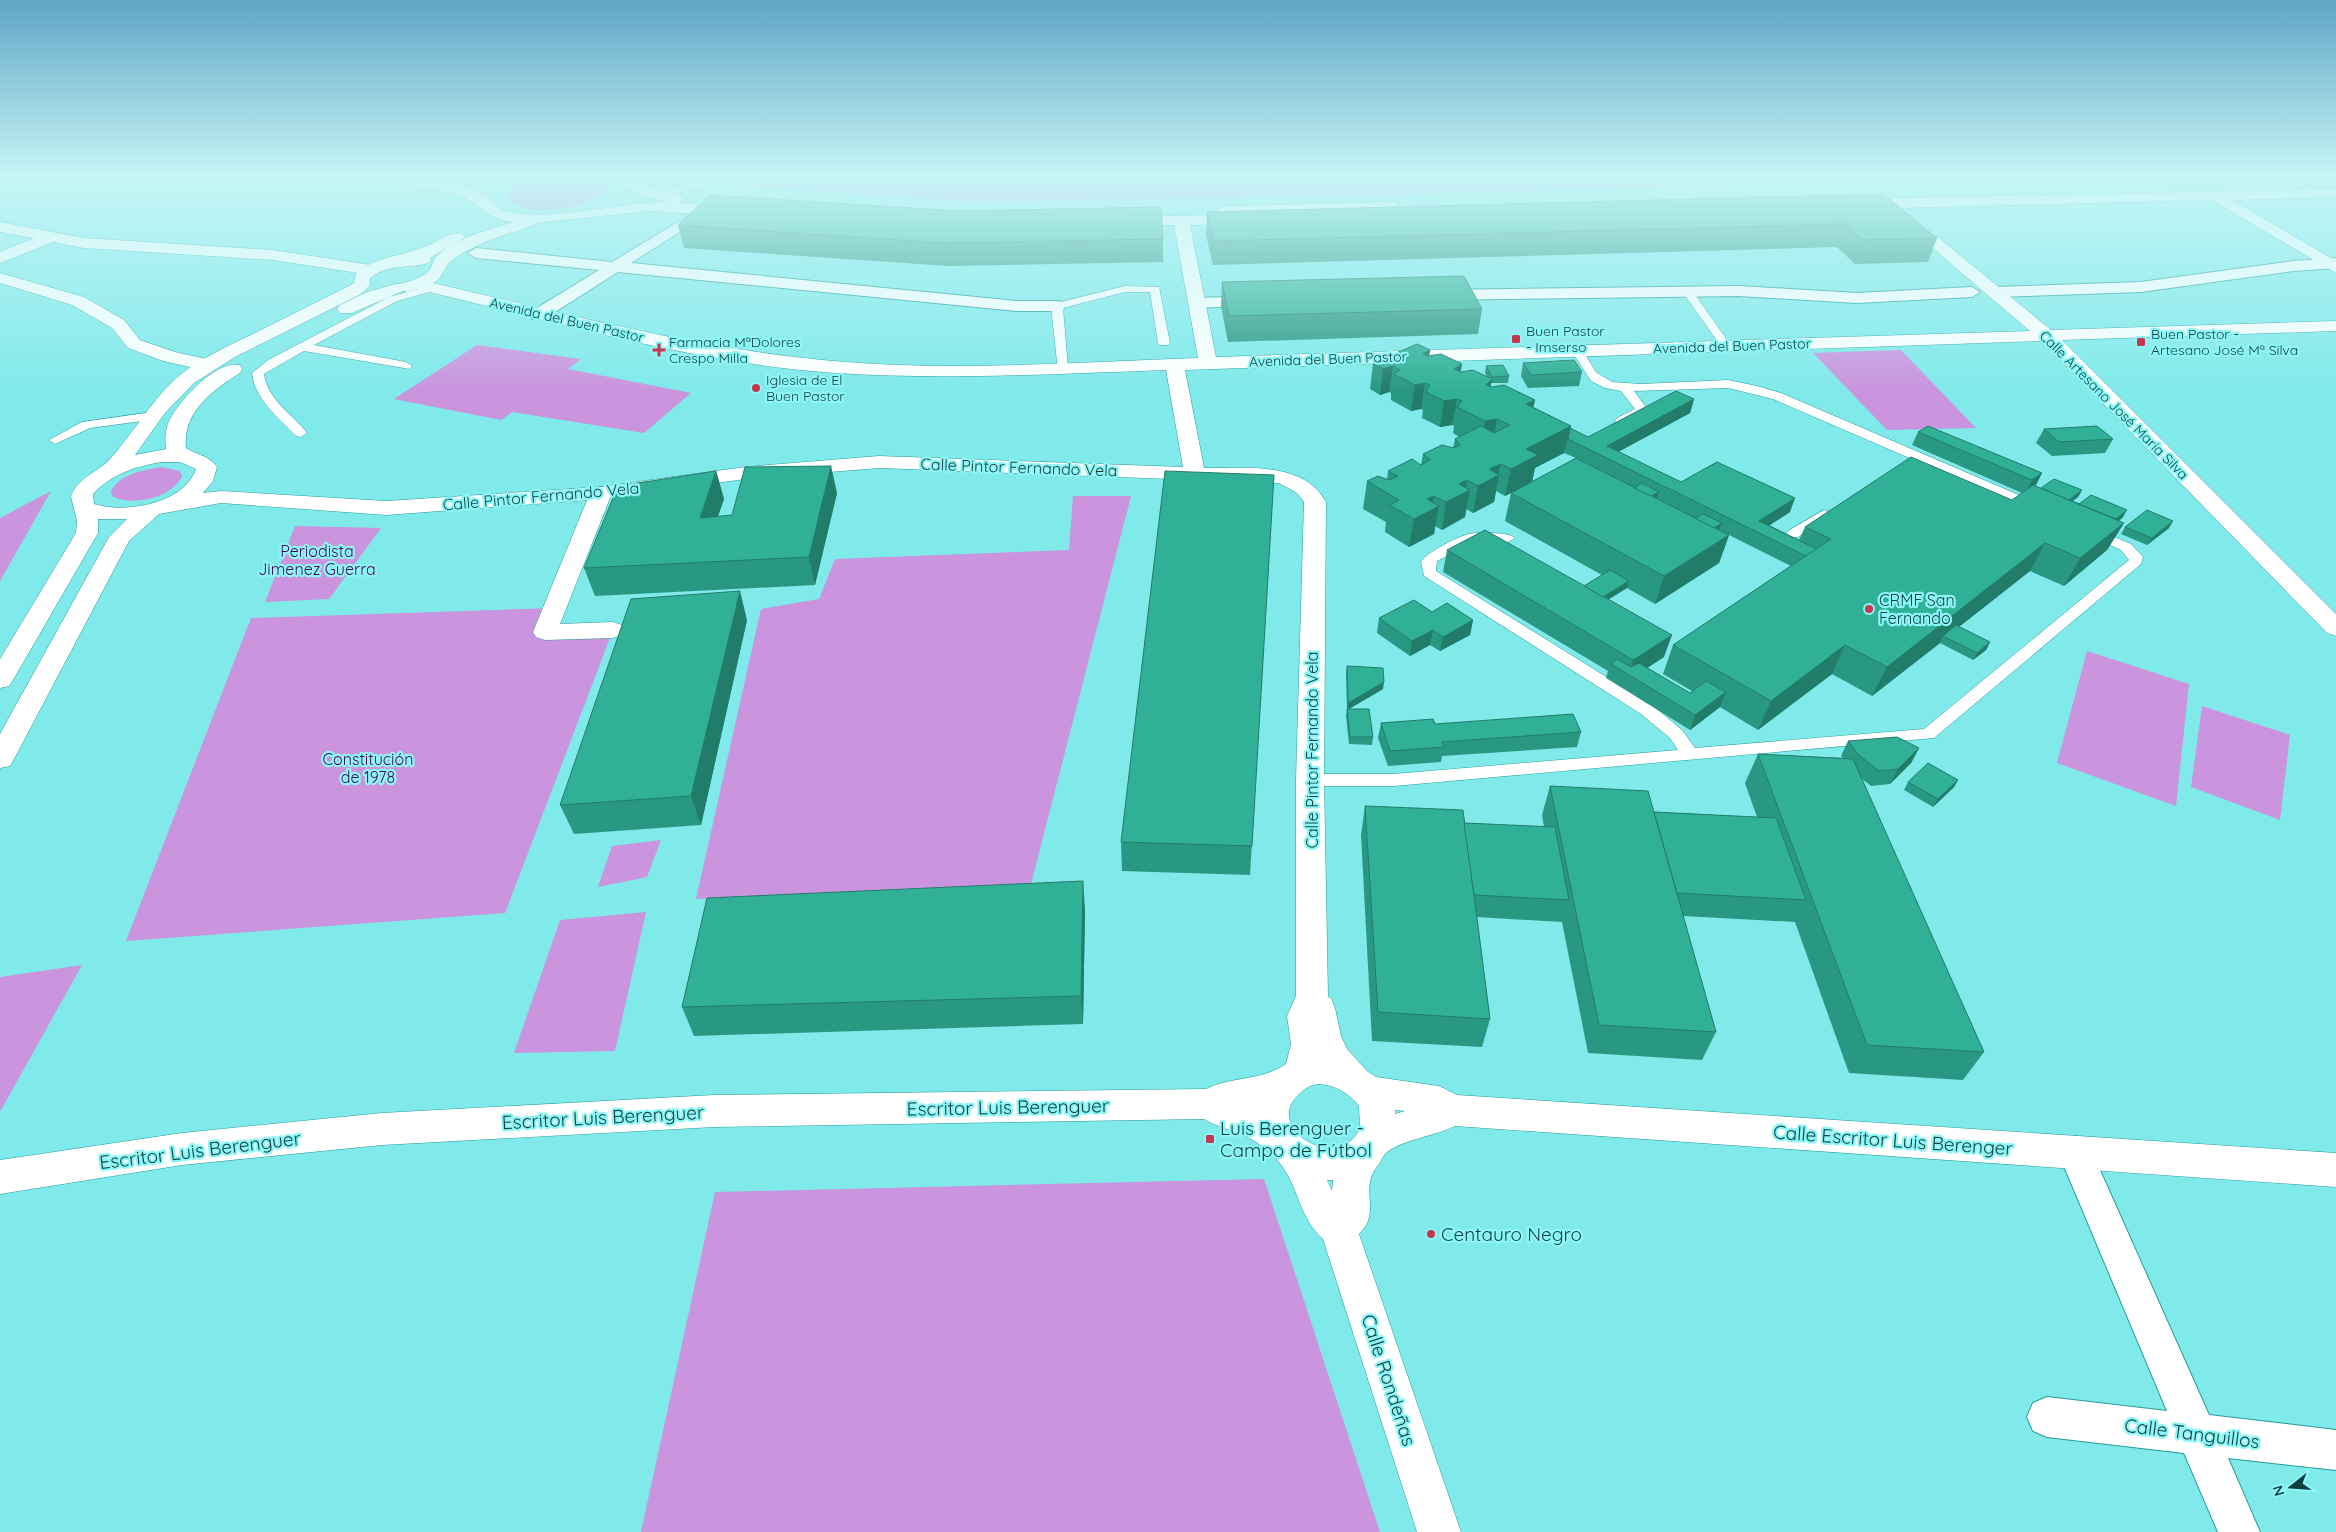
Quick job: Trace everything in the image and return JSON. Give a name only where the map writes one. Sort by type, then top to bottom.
[{"type":"street","points":[[0,258],[20,249]]},
{"type":"street","points":[[186,249],[272,255],[367,277],[375,289],[396,289],[425,286],[434,276],[442,260],[458,249]]},
{"type":"street","points":[[0,680],[87,533],[90,523],[82,502],[82,495],[96,479],[108,472],[119,462],[153,416],[187,379],[208,365],[355,290],[367,277],[404,260],[433,249]]},
{"type":"street","points":[[538,315],[642,249]]},
{"type":"street","points":[[1187,249],[1208,363]]},
{"type":"street","name":"Calle Artesano José María Silva","points":[[1943,249],[2047,336],[2336,628]]},
{"type":"street","points":[[2315,249],[2335,260]]},
{"type":"street","points":[[476,253],[1016,306],[1057,306]]},
{"type":"street","points":[[404,260],[431,262],[438,268]]},
{"type":"street","points":[[1994,292],[2141,287],[2335,260]]},
{"type":"street","points":[[0,278],[78,300],[118,324],[134,344],[170,357],[208,365]]},
{"type":"street","name":"Avenida del Buen Pastor","points":[[425,286],[538,315],[640,337],[749,357],[834,367],[941,372],[2336,326]]},
{"type":"street","points":[[222,497],[224,490],[209,479],[207,467],[202,462],[184,456],[176,450],[173,440],[176,425],[190,404],[207,387],[264,351],[374,296],[396,289]]},
{"type":"street","points":[[1421,295],[1739,291],[1857,298],[1972,292]]},
{"type":"street","points":[[1197,303],[1275,300]]},
{"type":"street","points":[[1175,364],[1194,472]]},
{"type":"street","points":[[108,472],[155,457],[184,456]]},
{"type":"street","name":"Calle Pintor Fernando Vela","points":[[160,506],[222,497],[386,508],[601,494],[745,473],[879,462],[1280,476],[1304,486],[1312,494],[1315,502],[1310,780],[1312,996],[1303,1016],[1308,1044],[1294,1077]]},
{"type":"street","points":[[0,758],[120,537],[160,506],[194,489],[207,474]]},
{"type":"street","points":[[601,494],[546,632],[614,630]]},
{"type":"street","points":[[85,508],[104,514],[127,514],[160,506]]},
{"type":"street","name":"Calle Pintor Fernando Vela","points":[[1312,996],[1322,1012],[1324,1036],[1335,1059],[1361,1085]]},
{"type":"street","points":[[1288,1149],[1273,1126],[1271,1110],[1276,1094],[1294,1077],[1319,1070],[1337,1072],[1361,1085],[1376,1106],[1380,1123],[1371,1146],[1355,1168],[1350,1187],[1352,1214],[1338,1228]]},
{"type":"street","name":"Escritor Luis Berenguer","points":[[0,1177],[182,1149],[382,1129],[714,1111],[1209,1104],[1227,1095],[1268,1090],[1294,1077]]},
{"type":"street","name":"Calle Escritor Luis Berenger","points":[[1361,1085],[1439,1101],[1450,1110],[2336,1170]]},
{"type":"street","points":[[1209,1104],[1229,1116],[1249,1120],[1266,1129],[1288,1149],[1313,1164],[1332,1166],[1350,1162],[1371,1146]]},
{"type":"street","name":"Calle Escritor Luis Berenger","points":[[1371,1146],[1390,1130],[1439,1118],[1450,1110]]},
{"type":"street","name":"Calle Rondeñas","points":[[1288,1149],[1306,1175],[1323,1216],[1338,1228],[1439,1532]]},
{"type":"street","points":[[2075,1152],[2239,1532]]},
{"type":"street","name":"Calle Tanguillos","points":[[2047,1417],[2336,1450]]},
{"type":"lane","points":[[301,433],[263,392],[258,382],[258,372],[398,297],[425,286]]},
{"type":"lane","points":[[1062,368],[1057,306],[1125,289],[1155,289],[1164,343]]},
{"type":"lane","points":[[1687,291],[1726,346]]},
{"type":"lane","points":[[303,347],[406,366]]},
{"type":"lane","points":[[1576,350],[1599,381],[1611,386],[1730,384],[1754,388],[1777,396],[2047,512]]},
{"type":"lane","points":[[1607,428],[1642,410],[1625,387]]},
{"type":"lane","points":[[56,440],[87,425],[153,416]]},
{"type":"lane","points":[[1898,466],[1914,455]]},
{"type":"lane","points":[[1793,534],[1834,508]]},
{"type":"lane","points":[[1310,780],[1394,780],[1928,734],[2136,561],[2136,557],[2126,547],[2074,524]]},
{"type":"lane","points":[[1508,538],[1471,538],[1432,558],[1428,562],[1429,573],[1646,710],[1676,734],[1690,754]]},
{"type":"green space","points":[[477,345],[581,359],[568,369],[691,393],[644,433],[512,412],[501,420],[394,399]]},
{"type":"green space","points":[[1901,350],[1976,428],[1887,430],[1813,353]]},
{"type":"green space","points":[[161,467],[180,471],[182,476],[170,490],[161,495],[141,500],[131,501],[113,497],[111,491],[120,480],[140,471]]},
{"type":"green space","points":[[51,491],[0,581],[0,518]]},
{"type":"green space","points":[[1073,496],[1131,496],[1031,884],[696,899],[761,609],[819,599],[835,559],[1069,550]]},
{"type":"green space","name":"Periodista Jimenez Guerra","points":[[295,526],[381,528],[329,599],[265,602]]},
{"type":"green space","name":"Constitución de 1978","points":[[555,608],[546,631],[613,630],[505,913],[126,941],[251,618]]},
{"type":"green space","points":[[2087,651],[2189,684],[2176,806],[2057,763]]},
{"type":"green space","points":[[2202,706],[2290,735],[2280,820],[2191,787]]},
{"type":"green space","points":[[661,840],[647,877],[598,887],[612,846]]},
{"type":"green space","points":[[646,912],[615,1051],[514,1053],[560,920]]},
{"type":"green space","points":[[82,965],[1,1110],[0,1111],[0,977]]},
{"type":"green space","points":[[1264,1179],[1380,1532],[641,1532],[715,1192]]},
{"type":"building","points":[[1464,276],[1482,309],[1229,316],[1222,282]]},
{"type":"building","points":[[1417,344],[1430,350],[1423,354],[1428,356],[1441,354],[1462,364],[1454,369],[1461,372],[1473,370],[1492,379],[1486,385],[1492,387],[1504,385],[1535,400],[1526,404],[1571,426],[1526,449],[1538,455],[1511,469],[1501,464],[1489,469],[1499,475],[1478,486],[1467,480],[1459,484],[1470,490],[1446,502],[1434,496],[1427,499],[1439,506],[1414,519],[1389,505],[1399,500],[1367,481],[1378,476],[1389,480],[1398,476],[1388,471],[1412,459],[1421,465],[1430,460],[1423,454],[1442,445],[1454,448],[1460,445],[1455,439],[1481,426],[1494,433],[1510,425],[1497,419],[1485,421],[1457,407],[1462,401],[1457,399],[1444,401],[1426,392],[1430,385],[1425,383],[1415,385],[1394,374],[1400,370],[1393,366],[1383,369],[1373,363]]},
{"type":"building","points":[[1574,360],[1582,372],[1531,375],[1523,363]]},
{"type":"building","points":[[1503,365],[1509,376],[1492,377],[1486,366]]},
{"type":"building","points":[[1676,391],[1694,399],[1607,446],[1681,482],[1717,462],[1795,498],[1759,521],[1817,549],[1806,556],[1568,439],[1570,428],[1588,437]]},
{"type":"building","points":[[1928,426],[2042,473],[2032,480],[1918,432]]},
{"type":"building","points":[[2097,426],[2113,439],[2059,442],[2044,429]]},
{"type":"building","name":"CRMF San Fernando","points":[[1911,457],[2012,500],[2033,485],[2124,523],[2080,558],[2045,543],[1887,667],[1845,645],[1771,701],[1673,645],[1831,539],[1805,527]]},
{"type":"building","points":[[1576,458],[1729,535],[1664,576],[1511,493]]},
{"type":"building","points":[[831,466],[809,557],[584,568],[618,486],[716,471],[700,518],[732,515],[745,467]]},
{"type":"building","points":[[1165,471],[1274,475],[1252,846],[1121,842]]},
{"type":"building","points":[[2054,479],[2082,490],[2069,500],[2041,488]]},
{"type":"building","points":[[1642,483],[1659,492],[1651,496],[1634,488]]},
{"type":"building","points":[[2091,495],[2127,510],[2116,519],[2079,504]]},
{"type":"building","points":[[2147,510],[2173,521],[2152,538],[2125,527]]},
{"type":"building","points":[[1703,514],[1722,523],[1714,528],[1695,518]]},
{"type":"building","points":[[1485,530],[1672,635],[1633,660],[1447,550]]},
{"type":"building","points":[[1610,570],[1629,581],[1603,597],[1584,586]]},
{"type":"building","points":[[740,591],[691,796],[560,805],[631,599]]},
{"type":"building","points":[[1414,600],[1432,612],[1447,603],[1473,620],[1443,637],[1433,630],[1412,641],[1379,618]]},
{"type":"building","points":[[1956,625],[1990,642],[1977,653],[1943,636]]},
{"type":"building","points":[[1617,659],[1631,667],[1639,663],[1690,693],[1706,681],[1726,692],[1695,715],[1611,664]]},
{"type":"building","points":[[1347,666],[1383,668],[1384,682],[1348,703]]},
{"type":"building","points":[[1347,709],[1369,709],[1373,737],[1350,737]]},
{"type":"building","points":[[1573,714],[1581,732],[1442,742],[1444,747],[1390,751],[1381,723],[1433,719],[1435,724]]},
{"type":"building","points":[[1897,737],[1919,748],[1898,769],[1879,771],[1858,754],[1848,741]]},
{"type":"building","points":[[1758,754],[1853,759],[1984,1052],[1867,1045]]},
{"type":"building","points":[[1928,763],[1958,780],[1938,799],[1908,782]]},
{"type":"building","points":[[1550,786],[1648,791],[1716,1032],[1599,1025]]},
{"type":"building","points":[[1365,806],[1463,810],[1490,1019],[1378,1012]]},
{"type":"building","points":[[1654,812],[1776,818],[1806,900],[1677,893]]},
{"type":"building","points":[[1464,823],[1555,827],[1569,900],[1474,895]]},
{"type":"building","points":[[1083,881],[1081,996],[682,1007],[707,898]]},
{"type":"place","name":"Buen Pastor - Imserso","points":[[1516,339]]},
{"type":"place","name":"Buen Pastor - Artesano José Mª Silva","points":[[2141,342]]},
{"type":"place","name":"Farmacia MªDolores Crespo Milla","points":[[659,350]]},
{"type":"place","name":"Iglesia de El Buen Pastor","points":[[756,388]]},
{"type":"place","name":"CRMF San Fernando","points":[[1869,609]]},
{"type":"place","name":"Luis Berenguer - Campo de Fútbol","points":[[1210,1139]]},
{"type":"place","name":"Centauro Negro","points":[[1431,1234]]}]
